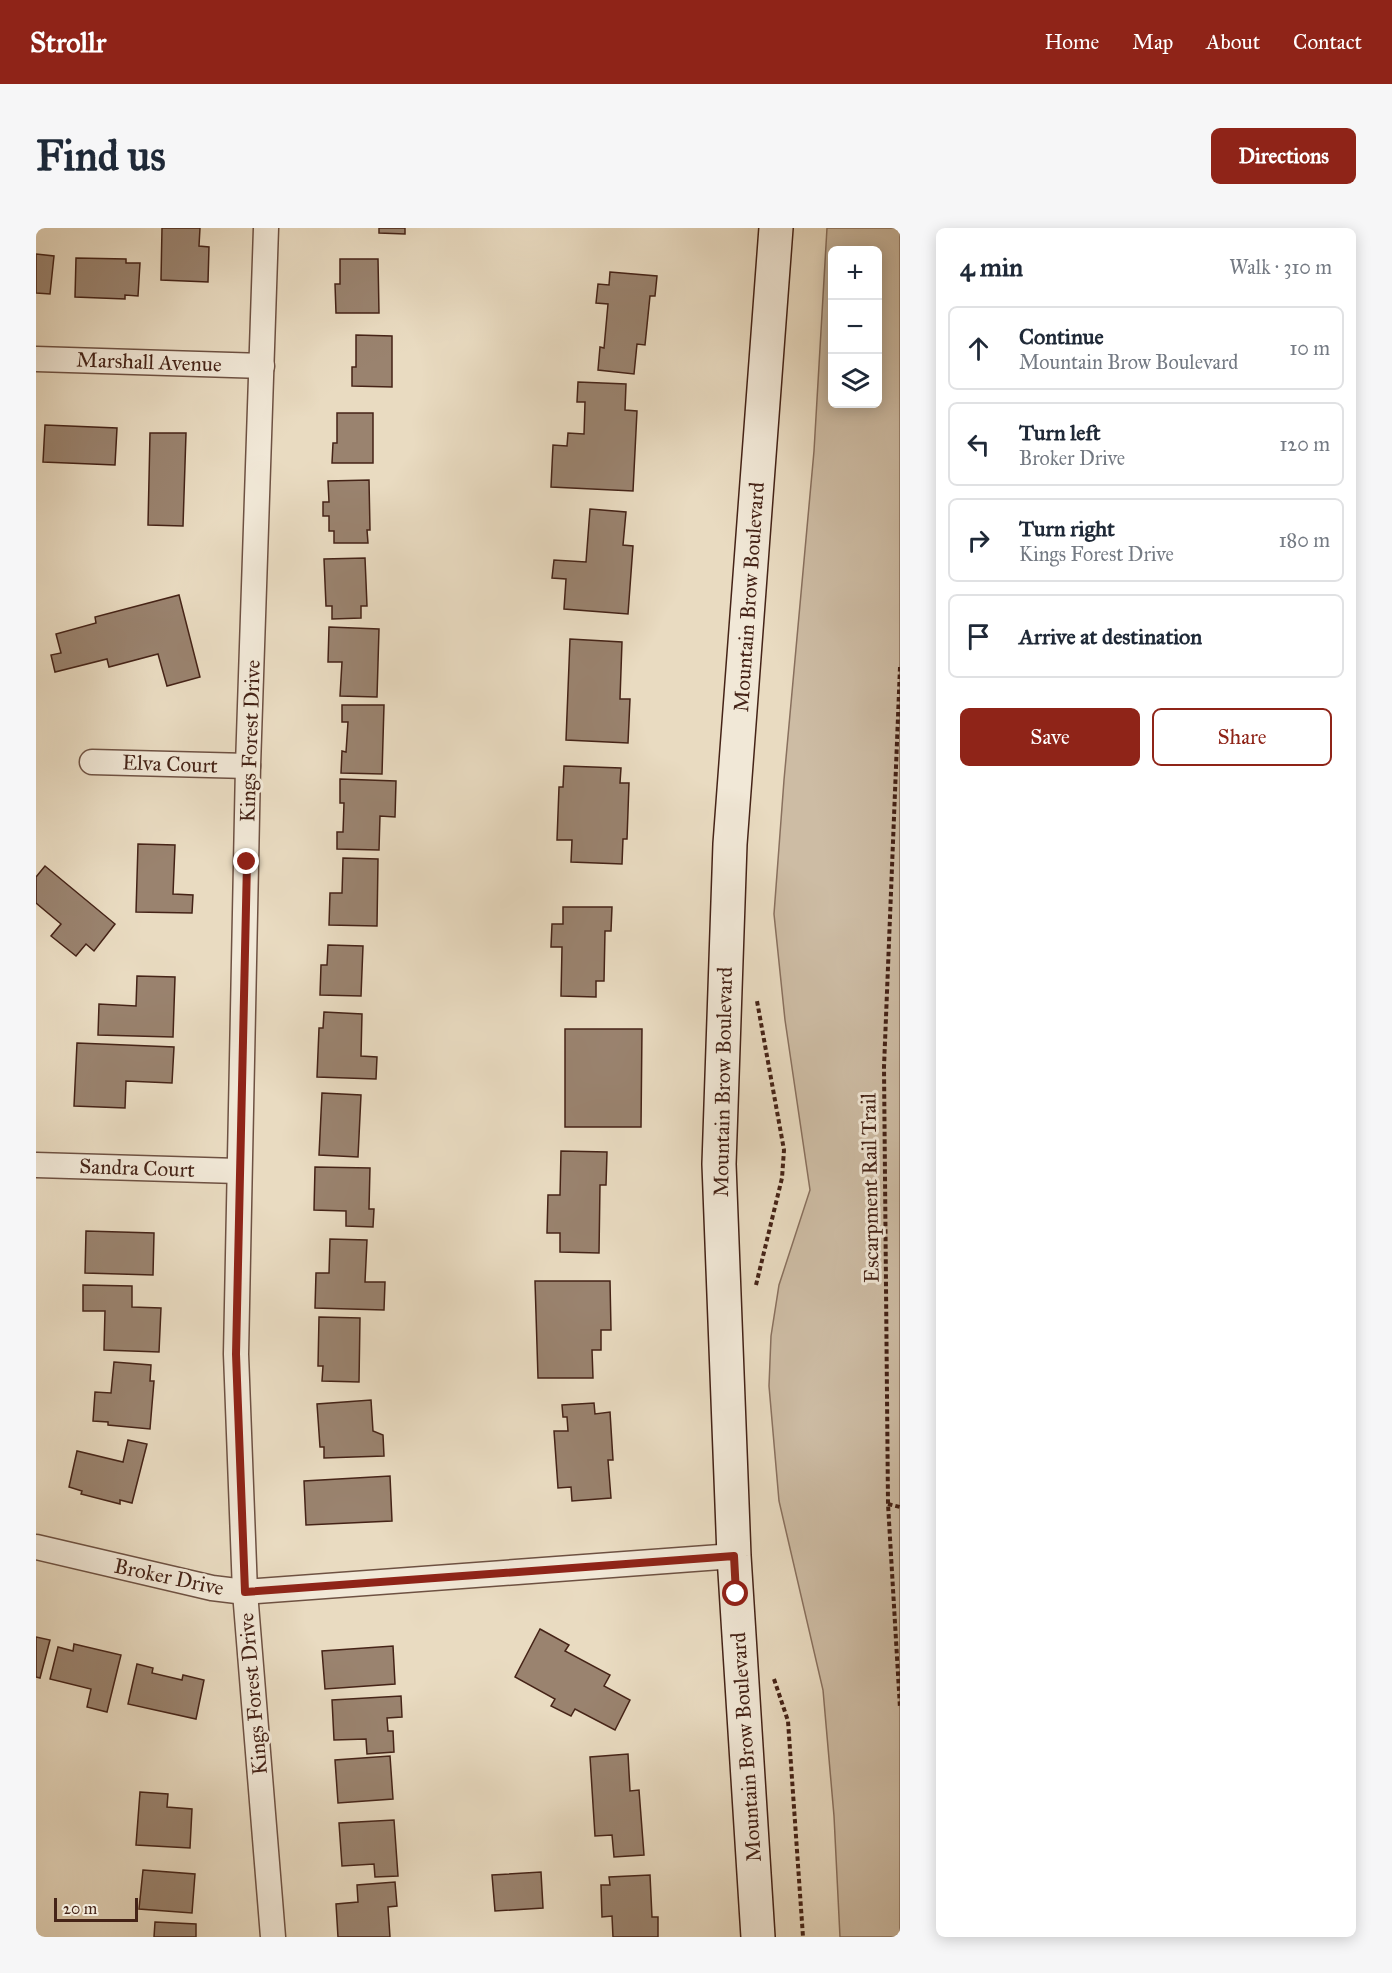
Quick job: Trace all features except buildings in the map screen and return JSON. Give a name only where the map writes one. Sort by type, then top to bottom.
[{"type":"main road","name":"Mountain Brow Boulevard","points":[[758,1937],[734,1556],[719,1164],[730,844],[776,228]]},
{"type":"street","name":"Kings Forest Drive","points":[[266,228],[248,766],[236,1354],[245,1592],[273,1937]]},
{"type":"street","name":"Marshall Avenue","points":[[36,359],[262,366]]},
{"type":"street","name":"Elva Court","points":[[92,762],[248,766]]},
{"type":"street","name":"Sandra Court","points":[[36,1165],[238,1171]]},
{"type":"street","name":"Broker Drive","points":[[36,1547],[212,1588],[245,1592],[734,1556]]},
{"type":"path","name":"Escarpment Rail Trail","points":[[900,667],[884,1067],[888,1504],[900,1708]]},
{"type":"path","points":[[754,1294],[782,1178],[784,1150],[755,993]]},
{"type":"path","points":[[888,1504],[900,1507]]},
{"type":"path","points":[[772,1673],[788,1720],[803,1937]]},
{"type":"shaded area","points":[[827,228],[900,228],[900,1937],[840,1937],[834,1816],[823,1690],[779,1501],[769,1386],[771,1336],[779,1285],[810,1190],[785,1020],[774,914],[814,451]]},
{"type":"route","points":[[247,862],[238,1171],[236,1354],[245,1592],[734,1556],[736,1594]]}]
